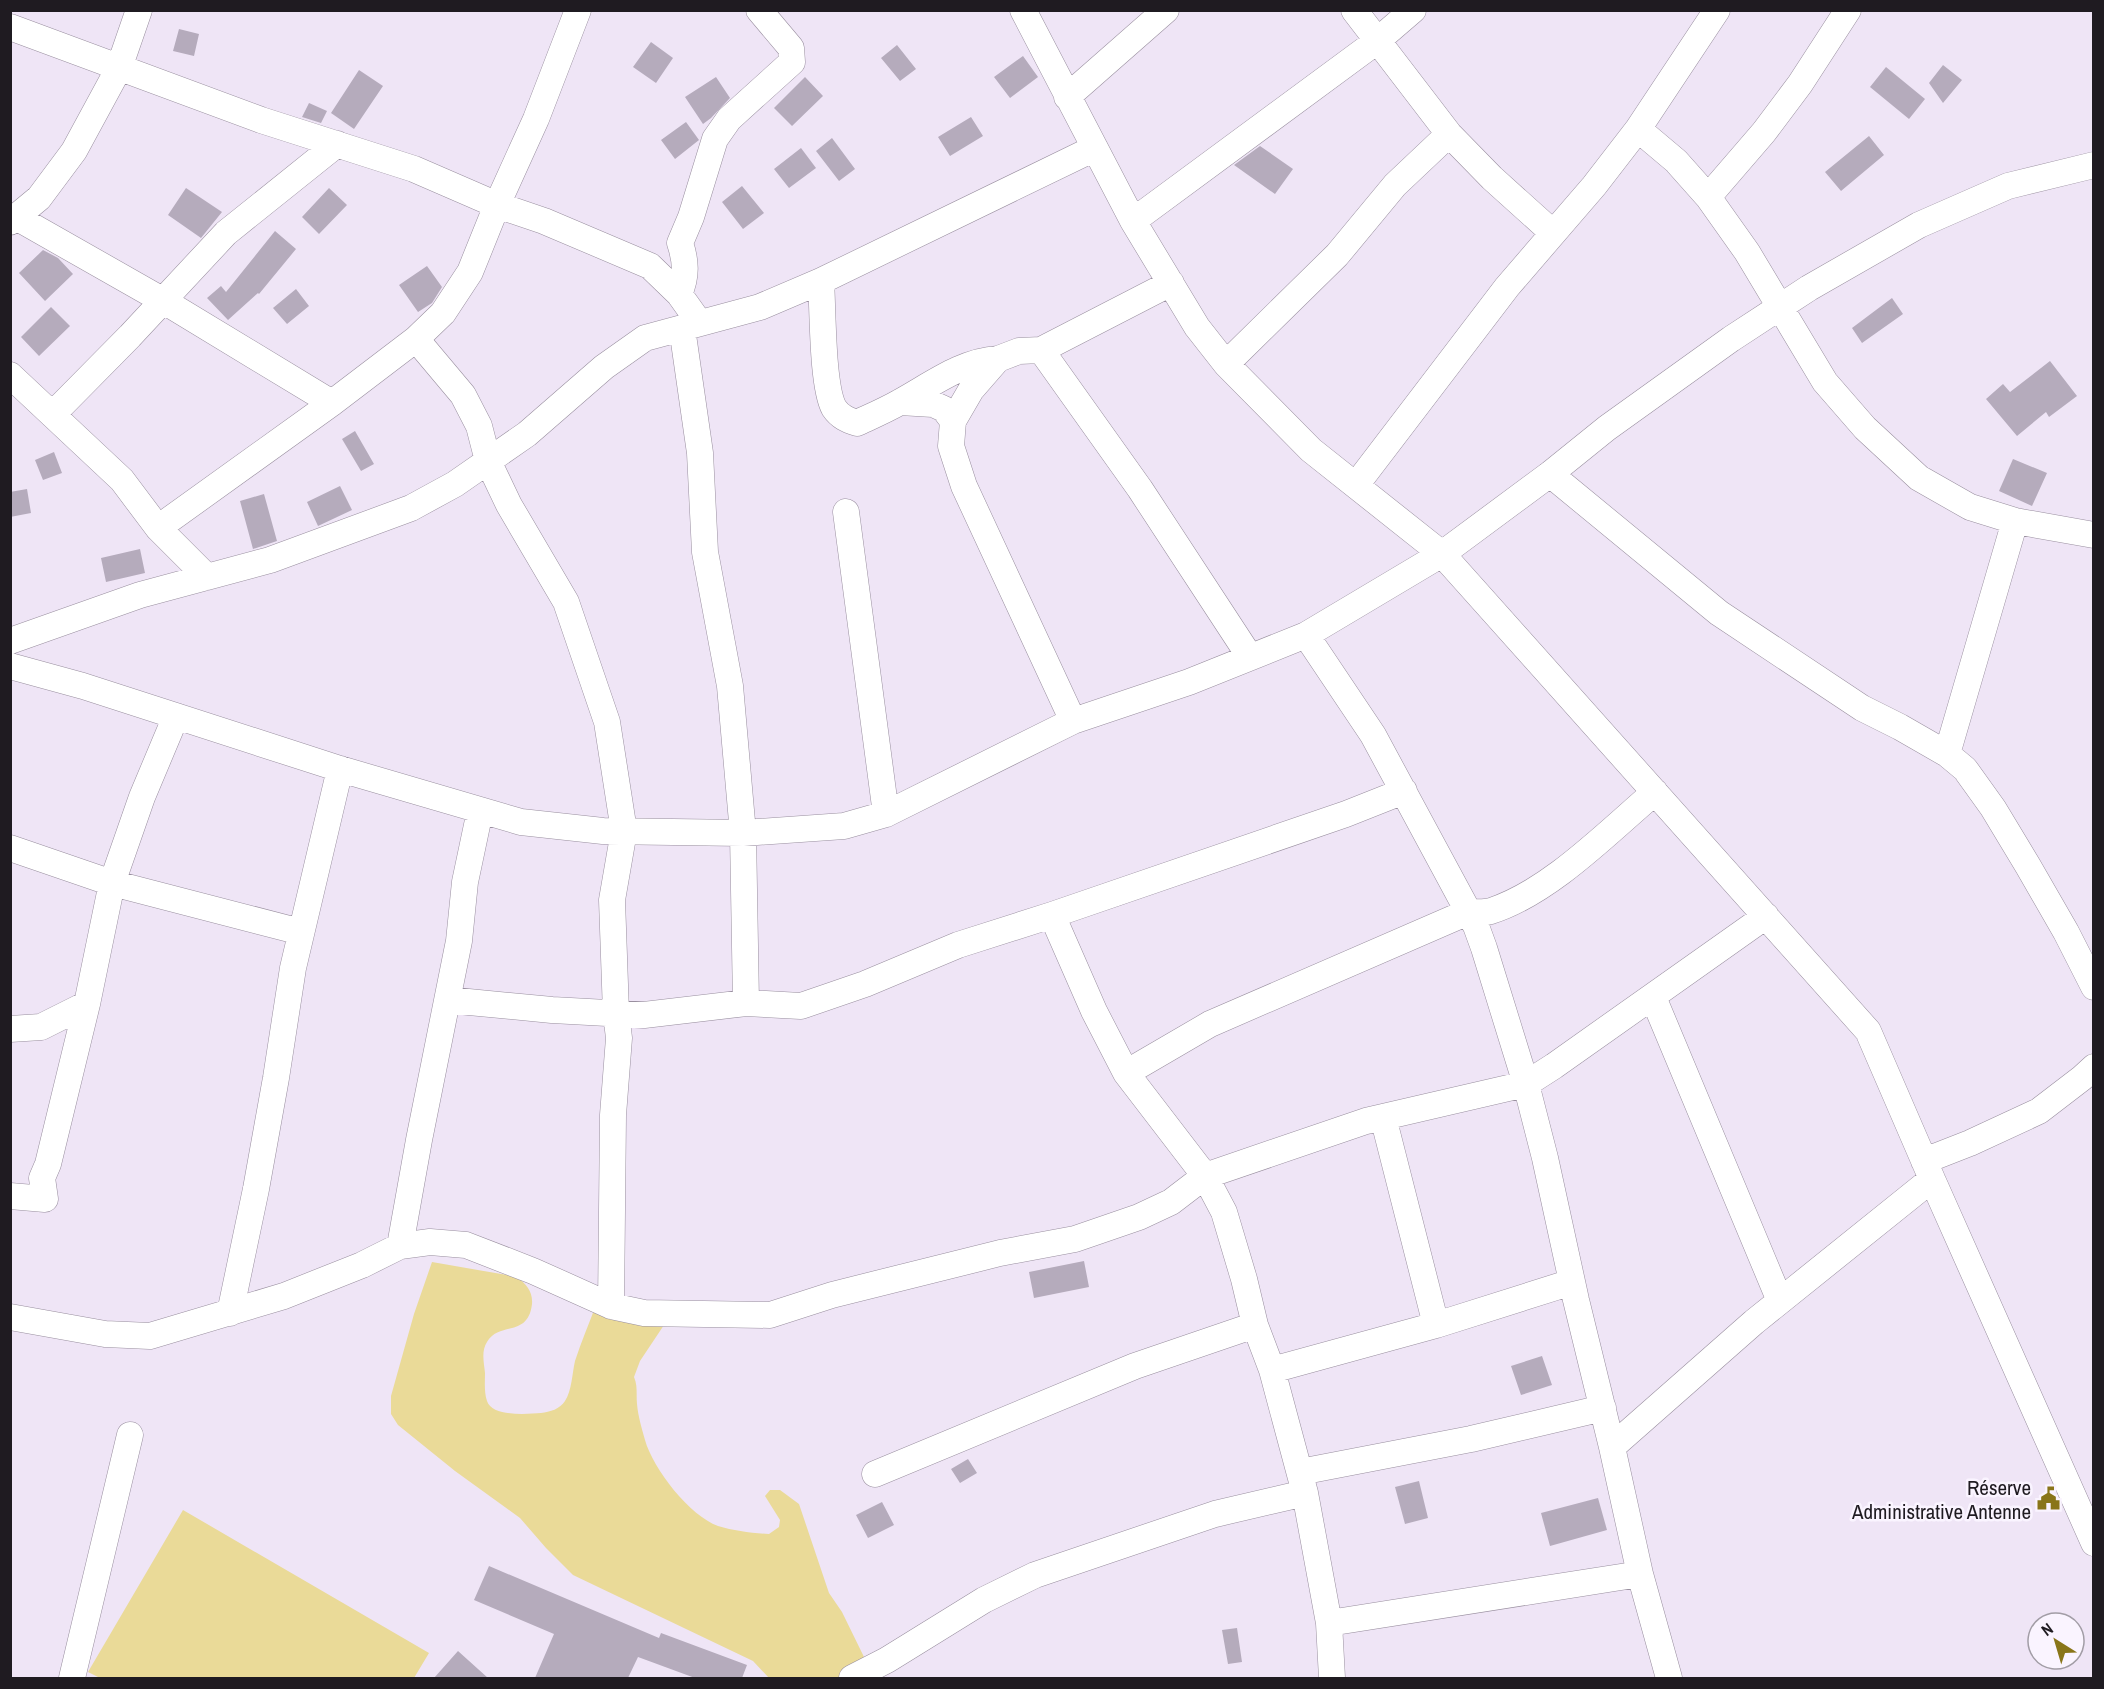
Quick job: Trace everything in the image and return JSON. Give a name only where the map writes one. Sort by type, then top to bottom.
[{"type":"street","points":[[139,10],[119,68],[74,151],[39,198],[13,220],[162,300],[332,403]]},
{"type":"street","points":[[158,528],[332,403],[416,339],[443,313],[470,272],[536,119],[578,10]]},
{"type":"street","points":[[679,294],[685,281],[685,259],[680,243],[691,216],[715,139],[729,119],[792,62],[790,48],[759,10]]},
{"type":"street","points":[[1023,10],[1133,221],[1197,327],[1226,364],[1311,450],[1442,554],[1868,1031],[2094,1543]]},
{"type":"street","points":[[1067,97],[1166,10]]},
{"type":"street","points":[[1354,10],[1449,134],[1492,178],[1553,233]]},
{"type":"street","points":[[1133,221],[1377,41],[1413,10]]},
{"type":"street","points":[[1356,485],[1499,297],[1594,186],[1638,129],[1717,10]]},
{"type":"street","points":[[1708,197],[1770,124],[1800,84],[1848,10]]},
{"type":"street","points":[[10,27],[261,120],[414,169],[650,266],[679,294],[691,325],[705,552],[730,686],[743,833],[746,1003]]},
{"type":"street","points":[[1638,129],[1676,162],[1708,197],[1747,252],[1825,382],[1865,428],[1919,478],[1970,507],[2015,521],[2094,535]]},
{"type":"street","points":[[1226,364],[1336,255],[1395,185],[1449,134]]},
{"type":"street","points":[[52,414],[130,336],[226,233],[337,144]]},
{"type":"street","points":[[10,641],[140,595],[270,560],[411,508],[455,484],[527,434],[604,367],[645,338],[760,307],[821,281],[1095,148]]},
{"type":"street","points":[[10,666],[83,686],[340,769],[521,822],[624,831],[743,833],[844,826],[886,814],[1073,721],[1189,682],[1306,634],[1442,554],[1550,474],[1607,428],[1731,339],[1809,288],[1918,225],[2008,186],[2094,165]]},
{"type":"street","points":[[821,281],[828,392],[835,410],[845,419],[857,423],[900,402],[934,381],[981,360],[998,359],[1019,351],[1041,350],[1171,283]]},
{"type":"street","points":[[416,339],[463,396],[479,426],[488,461],[509,505],[566,602],[607,722],[624,831],[612,900],[619,1038],[613,1115],[611,1306]]},
{"type":"street","points":[[1041,350],[1140,489],[1250,657]]},
{"type":"street","points":[[998,359],[971,390],[953,421],[951,446],[964,486],[1073,721]]},
{"type":"street","points":[[10,375],[122,480],[158,528],[207,577]]},
{"type":"street","points":[[900,402],[933,404],[944,409],[953,421]]},
{"type":"street","points":[[1550,474],[1719,613],[1862,708],[1947,754],[1965,769],[1993,808],[2066,932],[2094,987]]},
{"type":"street","points":[[846,512],[886,814]]},
{"type":"street","points":[[1947,754],[2015,521]]},
{"type":"street","points":[[1306,634],[1373,735],[1476,926],[1484,948],[1526,1084],[1545,1158],[1640,1574],[1669,1678]]},
{"type":"street","points":[[10,1196],[45,1199],[42,1178],[48,1164],[87,1004],[112,883],[142,797],[176,716]]},
{"type":"street","points":[[230,1313],[256,1189],[293,968],[340,769]]},
{"type":"street","points":[[447,1000],[552,1010],[644,1015],[746,1003],[801,1006],[865,984],[958,945],[1346,814],[1404,791]]},
{"type":"street","points":[[1126,1072],[1210,1024],[1468,912],[1489,912],[1517,899],[1562,871],[1655,792]]},
{"type":"street","points":[[400,1246],[459,941],[465,882],[480,810]]},
{"type":"street","points":[[10,848],[112,883],[301,932]]},
{"type":"street","points":[[1052,915],[1094,1011],[1126,1072],[1205,1176],[1224,1212],[1255,1325],[1272,1370],[1302,1482],[1329,1623],[1332,1678]]},
{"type":"street","points":[[10,1317],[105,1335],[150,1336],[303,1289],[362,1265],[400,1246],[430,1242],[466,1245],[533,1271],[611,1306],[644,1314],[770,1315],[832,1294],[1000,1253],[1075,1239],[1139,1217],[1171,1202],[1205,1176],[1366,1121],[1526,1084],[1766,916]]},
{"type":"street","points":[[1653,997],[1780,1301]]},
{"type":"street","points":[[10,1029],[41,1027],[87,1004]]},
{"type":"street","points":[[1612,1447],[1928,1170],[1970,1143],[2039,1111],[2094,1067]]},
{"type":"street","points":[[1383,1117],[1436,1325]]},
{"type":"street","points":[[1272,1370],[1436,1325],[1572,1282]]},
{"type":"street","points":[[874,1474],[1135,1366],[1255,1325]]},
{"type":"street","points":[[852,1678],[887,1660],[984,1600],[1035,1575],[1302,1482],[1603,1408]]},
{"type":"street","points":[[72,1678],[130,1435]]},
{"type":"street","points":[[1329,1623],[1640,1574]]},
{"type":"shaded area","points":[[432,1262],[518,1277],[530,1292],[532,1304],[525,1321],[492,1336],[484,1349],[487,1401],[490,1406],[503,1412],[541,1413],[554,1410],[563,1404],[572,1382],[577,1354],[596,1305],[664,1325],[640,1361],[634,1377],[639,1418],[649,1452],[664,1477],[685,1502],[707,1521],[718,1526],[743,1532],[769,1534],[779,1527],[780,1520],[765,1496],[770,1490],[780,1490],[799,1504],[829,1593],[842,1612],[864,1657],[844,1678],[769,1678],[753,1661],[573,1575],[520,1518],[455,1471],[398,1425],[391,1414],[391,1396],[414,1314]]},
{"type":"shaded area","points":[[183,1510],[429,1653],[414,1678],[100,1678],[88,1672]]},
{"type":"building","points":[[179,29],[199,34],[194,56],[173,51]]},
{"type":"building","points":[[651,42],[673,58],[656,83],[633,67]]},
{"type":"building","points":[[897,45],[916,69],[900,81],[881,58]]},
{"type":"building","points":[[1023,56],[1038,77],[1010,98],[994,77]]},
{"type":"building","points":[[1943,65],[1962,80],[1943,103],[1929,83]]},
{"type":"building","points":[[1886,67],[1925,99],[1909,119],[1870,87]]},
{"type":"building","points":[[359,70],[383,86],[354,129],[331,113]]},
{"type":"building","points":[[716,77],[730,98],[703,124],[685,97]]},
{"type":"building","points":[[805,77],[823,96],[792,126],[774,108]]},
{"type":"building","points":[[309,103],[327,111],[321,123],[302,117]]},
{"type":"building","points":[[971,117],[983,136],[950,156],[938,137]]},
{"type":"building","points":[[686,122],[699,140],[675,159],[661,140]]},
{"type":"building","points":[[1869,136],[1884,155],[1841,191],[1825,172]]},
{"type":"building","points":[[832,138],[855,169],[839,181],[816,151]]},
{"type":"building","points":[[1260,146],[1293,169],[1275,194],[1234,165]]},
{"type":"building","points":[[801,148],[816,168],[789,188],[774,169]]},
{"type":"building","points":[[742,186],[764,213],[743,229],[722,202]]},
{"type":"building","points":[[186,188],[222,212],[201,238],[168,215]]},
{"type":"building","points":[[329,188],[347,205],[319,234],[302,217]]},
{"type":"building","points":[[275,231],[296,249],[259,294],[228,320],[207,298],[221,286],[226,292]]},
{"type":"building","points":[[43,250],[58,258],[73,274],[45,301],[19,273]]},
{"type":"building","points":[[427,266],[442,287],[432,303],[418,312],[399,285]]},
{"type":"building","points":[[296,289],[309,306],[287,324],[273,308]]},
{"type":"building","points":[[1892,298],[1903,314],[1862,343],[1852,328]]},
{"type":"building","points":[[51,307],[70,326],[39,356],[21,337]]},
{"type":"building","points":[[2050,361],[2077,396],[2049,417],[2046,412],[2017,436],[1986,399],[2003,384],[2010,392]]},
{"type":"building","points":[[355,431],[374,464],[361,471],[342,439]]},
{"type":"building","points":[[54,452],[62,473],[43,480],[35,460]]},
{"type":"building","points":[[2013,459],[2047,473],[2032,506],[1999,491]]},
{"type":"building","points":[[340,486],[352,510],[318,526],[307,502]]},
{"type":"building","points":[[27,489],[31,513],[10,517],[10,492]]},
{"type":"building","points":[[264,494],[277,541],[253,549],[240,501]]},
{"type":"building","points":[[140,549],[145,573],[106,582],[101,558]]},
{"type":"building","points":[[1084,1261],[1089,1287],[1034,1298],[1029,1272]]},
{"type":"building","points":[[1542,1356],[1552,1385],[1521,1395],[1511,1366]]},
{"type":"building","points":[[968,1459],[977,1473],[960,1483],[951,1469]]},
{"type":"building","points":[[1419,1481],[1428,1518],[1405,1524],[1395,1487]]},
{"type":"building","points":[[1598,1498],[1607,1530],[1550,1546],[1541,1513]]},
{"type":"building","points":[[882,1502],[894,1525],[868,1538],[856,1515]]},
{"type":"building","points":[[489,1566],[659,1638],[661,1633],[747,1665],[742,1678],[695,1678],[638,1657],[628,1678],[535,1678],[554,1634],[474,1600]]},
{"type":"building","points":[[1237,1628],[1242,1662],[1228,1664],[1222,1630]]},
{"type":"building","points":[[458,1651],[488,1678],[434,1678]]},
{"type":"place","name":"Réserve Administrative Antenne","points":[[2049,1499]]}]
